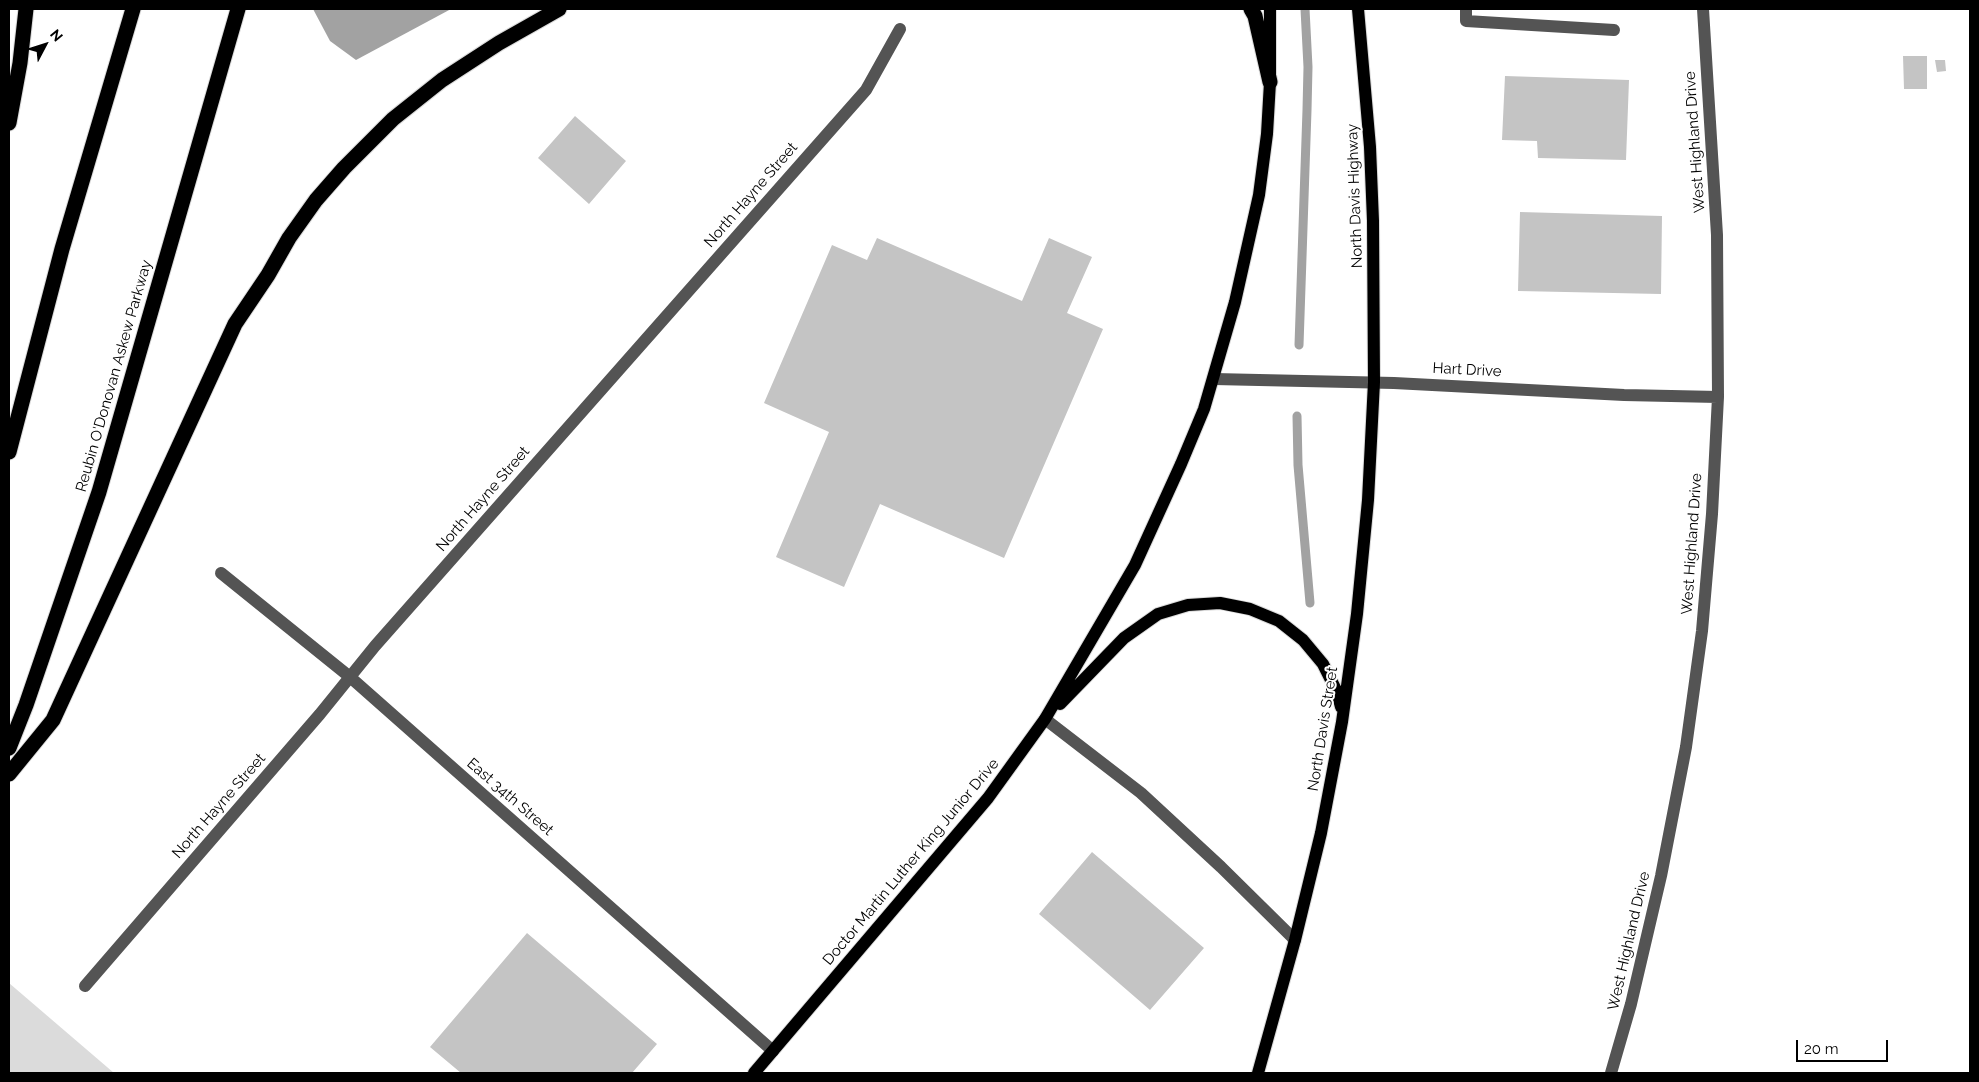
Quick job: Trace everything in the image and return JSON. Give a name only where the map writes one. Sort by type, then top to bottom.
[{"type":"highway","points":[[9,123],[20,63],[26,9]]},
{"type":"highway","points":[[9,452],[62,250],[133,9]]},
{"type":"highway","name":"Reubin O'Donovan Askew Parkway","points":[[9,748],[26,705],[99,492],[238,9]]},
{"type":"highway","points":[[9,774],[53,720],[236,324],[268,276],[289,238],[316,200],[344,168],[393,119],[442,80],[559,9]]},
{"type":"highway","points":[[1251,9],[1255,16],[1270,82]]},
{"type":"main road","name":"Doctor Martin Luther King Junior Drive","points":[[754,1073],[988,798],[1045,720],[1135,565],[1181,464],[1214,379],[1238,293],[1259,195],[1266,134],[1270,82],[1270,9]]},
{"type":"main road","name":"North Davis Highway","points":[[1358,9],[1364,57],[1372,193],[1374,382]]},
{"type":"main road","name":"North Davis Street","points":[[1258,1073],[1322,834],[1342,722],[1357,614],[1368,500],[1374,382]]},
{"type":"main road","points":[[1045,720],[1124,638],[1158,614],[1188,605],[1220,603],[1250,609],[1279,621],[1303,640],[1323,664],[1337,692],[1342,710],[1342,722]]},
{"type":"street","points":[[1466,9],[1466,21],[1614,30]]},
{"type":"street","name":"West Highland Drive","points":[[1611,1073],[1631,1004],[1661,876],[1686,747],[1702,631],[1710,543],[1718,397],[1717,235],[1703,9]]},
{"type":"street","name":"North Hayne Street","points":[[85,986],[381,639],[866,90],[900,29]]},
{"type":"street","name":"Hart Drive","points":[[1214,379],[1374,382],[1624,395],[1718,397]]},
{"type":"street","name":"East 34th Street","points":[[221,574],[350,677],[773,1051]]},
{"type":"street","points":[[1045,720],[1141,793],[1221,867],[1295,940]]},
{"type":"shaded area","points":[[313,9],[451,9],[356,60],[330,41]]},
{"type":"shaded area","points":[[9,983],[114,1073],[9,1073]]},
{"type":"building","points":[[1903,56],[1927,56],[1927,89],[1904,89]]},
{"type":"building","points":[[1935,60],[1945,60],[1946,71],[1937,72]]},
{"type":"building","points":[[1505,76],[1629,80],[1626,160],[1538,158],[1537,141],[1502,140]]},
{"type":"building","points":[[575,116],[626,161],[589,204],[538,158]]},
{"type":"building","points":[[1520,212],[1662,216],[1661,294],[1518,291]]},
{"type":"building","points":[[877,238],[1022,301],[1049,238],[1092,257],[1067,313],[1103,329],[1004,558],[880,504],[844,587],[776,557],[829,432],[764,403],[832,245],[867,260]]},
{"type":"building","points":[[1092,852],[1204,948],[1150,1010],[1039,914]]},
{"type":"building","points":[[527,933],[657,1044],[632,1073],[461,1073],[430,1047]]},
{"type":"waterway","points":[[1299,345],[1308,67],[1305,9]]},
{"type":"waterway","points":[[1297,416],[1298,465],[1310,603]]}]
